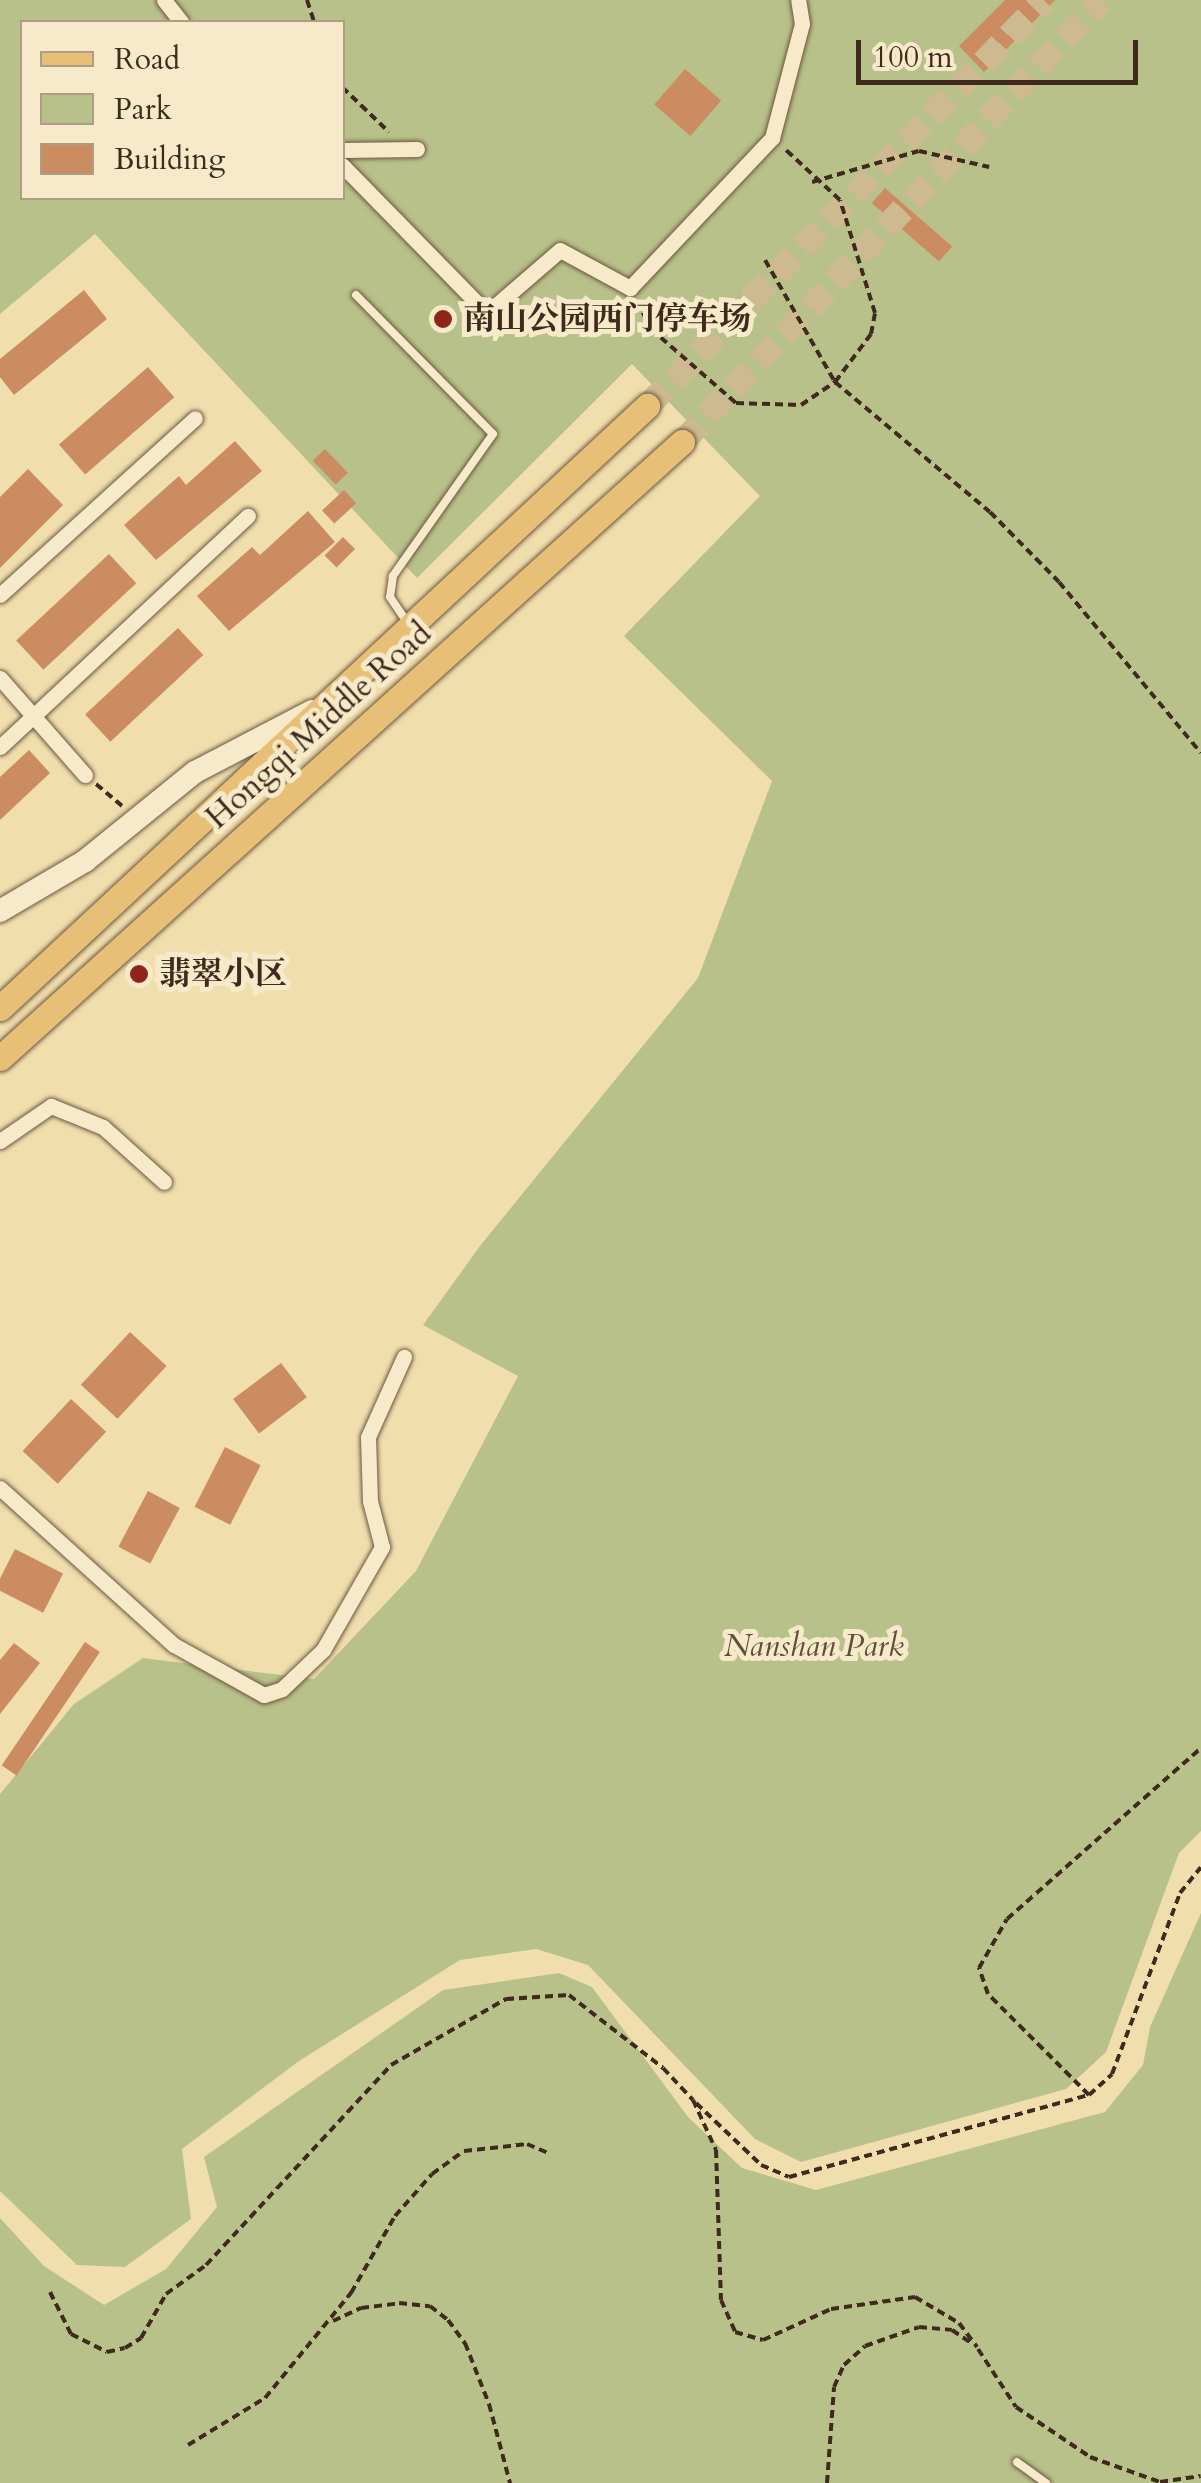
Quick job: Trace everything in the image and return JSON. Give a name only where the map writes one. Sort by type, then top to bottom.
[{"type":"main road","name":"Hongqi Middle Road","points":[[0,1008],[648,406]]},
{"type":"main road","name":"Hongqi Middle Road","points":[[0,1058],[682,442]]},
{"type":"main road","points":[[0,911],[85,861],[195,772],[332,700]]},
{"type":"street","points":[[345,168],[487,313],[560,250],[630,288],[772,138],[802,24],[798,0]]},
{"type":"street","points":[[345,150],[417,149]]},
{"type":"street","points":[[0,595],[195,418]]},
{"type":"street","points":[[0,747],[248,516]]},
{"type":"street","points":[[0,678],[91,780]]},
{"type":"street","points":[[0,1142],[51,1106],[103,1127],[164,1182]]},
{"type":"street","points":[[0,1488],[174,1646],[264,1695],[282,1690],[323,1650],[382,1547],[370,1501],[368,1437],[404,1357]]},
{"type":"lane","points":[[356,295],[494,434],[393,576],[390,597],[414,627]]},
{"type":"lane","points":[[1017,2462],[1046,2483]]},
{"type":"path","points":[[345,91],[372,119],[417,149]]},
{"type":"path","points":[[630,288],[651,328],[736,403],[801,405],[835,382],[871,334],[875,313],[865,266],[840,200],[772,138]]},
{"type":"path","points":[[812,182],[918,151],[990,167]]},
{"type":"path","points":[[764,260],[835,382],[990,512],[1059,582],[1201,753]]},
{"type":"path","points":[[91,780],[122,807],[135,794]]},
{"type":"path","points":[[1090,2095],[988,1994],[979,1968],[1007,1919],[1201,1748]]},
{"type":"path","points":[[50,2292],[71,2334],[89,2346],[107,2352],[141,2338],[166,2294],[206,2265],[391,2065],[506,1998],[570,1995],[663,2068],[761,2165],[789,2177],[1090,2095],[1112,2074],[1180,1893],[1201,1867]]},
{"type":"path","points":[[693,2100],[716,2150],[721,2300],[735,2332],[763,2340],[830,2309],[915,2297],[958,2323],[1016,2407],[1090,2457],[1160,2482],[1201,2476]]},
{"type":"path","points":[[188,2444],[264,2398],[329,2324],[396,2216],[432,2174],[464,2151],[526,2144],[548,2153]]},
{"type":"path","points":[[329,2324],[361,2308],[398,2304],[430,2306],[448,2320],[465,2343],[489,2404],[510,2483]]},
{"type":"path","points":[[827,2483],[834,2387],[854,2355],[919,2328],[952,2330],[977,2348]]},
{"type":"green space","name":"Nanshan Park","points":[[0,0],[1201,0],[1201,1831],[1179,1853],[1106,2052],[1066,2089],[801,2162],[755,2139],[588,1965],[536,1949],[460,1960],[299,2061],[182,2149],[191,2219],[125,2267],[77,2265],[0,2191],[0,1794],[74,1704],[143,1658],[314,1679],[416,1571],[518,1376],[423,1325],[480,1246],[698,978],[772,781],[624,636],[760,496],[632,364],[417,578],[95,234],[0,314]]},
{"type":"green space","points":[[1201,1913],[1201,2483],[0,2483],[0,2218],[44,2266],[104,2305],[166,2269],[217,2207],[204,2157],[443,1990],[559,1973],[592,1987],[688,2117],[742,2168],[816,2190],[1105,2112],[1143,2065],[1150,2027]]},
{"type":"building","points":[[1005,0],[1055,0],[984,72],[959,46]]},
{"type":"building","points":[[685,69],[721,100],[690,136],[654,104]]},
{"type":"building","points":[[885,188],[952,246],[939,261],[872,203]]},
{"type":"building","points":[[84,290],[107,319],[14,395],[0,377],[0,359]]},
{"type":"building","points":[[148,367],[174,397],[85,475],[59,444]]},
{"type":"building","points":[[235,441],[262,471],[156,560],[124,525],[179,476],[186,485]]},
{"type":"building","points":[[325,449],[348,473],[336,485],[313,461]]},
{"type":"building","points":[[28,469],[63,505],[0,568],[0,497]]},
{"type":"building","points":[[344,490],[356,503],[334,524],[322,510]]},
{"type":"building","points":[[308,511],[335,542],[229,631],[197,596],[252,547],[260,555]]},
{"type":"building","points":[[343,537],[355,549],[337,567],[325,555]]},
{"type":"building","points":[[109,554],[136,583],[43,670],[16,641]]},
{"type":"building","points":[[178,628],[203,655],[110,742],[85,715]]},
{"type":"building","points":[[29,750],[50,773],[0,820],[0,777]]},
{"type":"building","points":[[130,1332],[167,1366],[117,1419],[81,1385]]},
{"type":"building","points":[[281,1363],[307,1397],[259,1433],[233,1399]]},
{"type":"building","points":[[71,1399],[106,1432],[58,1484],[23,1451]]},
{"type":"building","points":[[225,1447],[261,1465],[230,1525],[195,1507]]},
{"type":"building","points":[[148,1491],[180,1508],[150,1564],[118,1547]]},
{"type":"building","points":[[15,1549],[63,1574],[43,1613],[0,1591],[0,1578]]},
{"type":"building","points":[[85,1642],[100,1652],[17,1776],[2,1766]]},
{"type":"building","points":[[14,1643],[40,1663],[0,1714],[0,1660]]},
{"type":"tunnel","points":[[647,406],[1044,0]]},
{"type":"tunnel","points":[[682,442],[1101,0]]},
{"type":"place","name":"南山公园西门停车场","points":[[443,319]]},
{"type":"place","name":"翡翠小区","points":[[139,974]]}]
